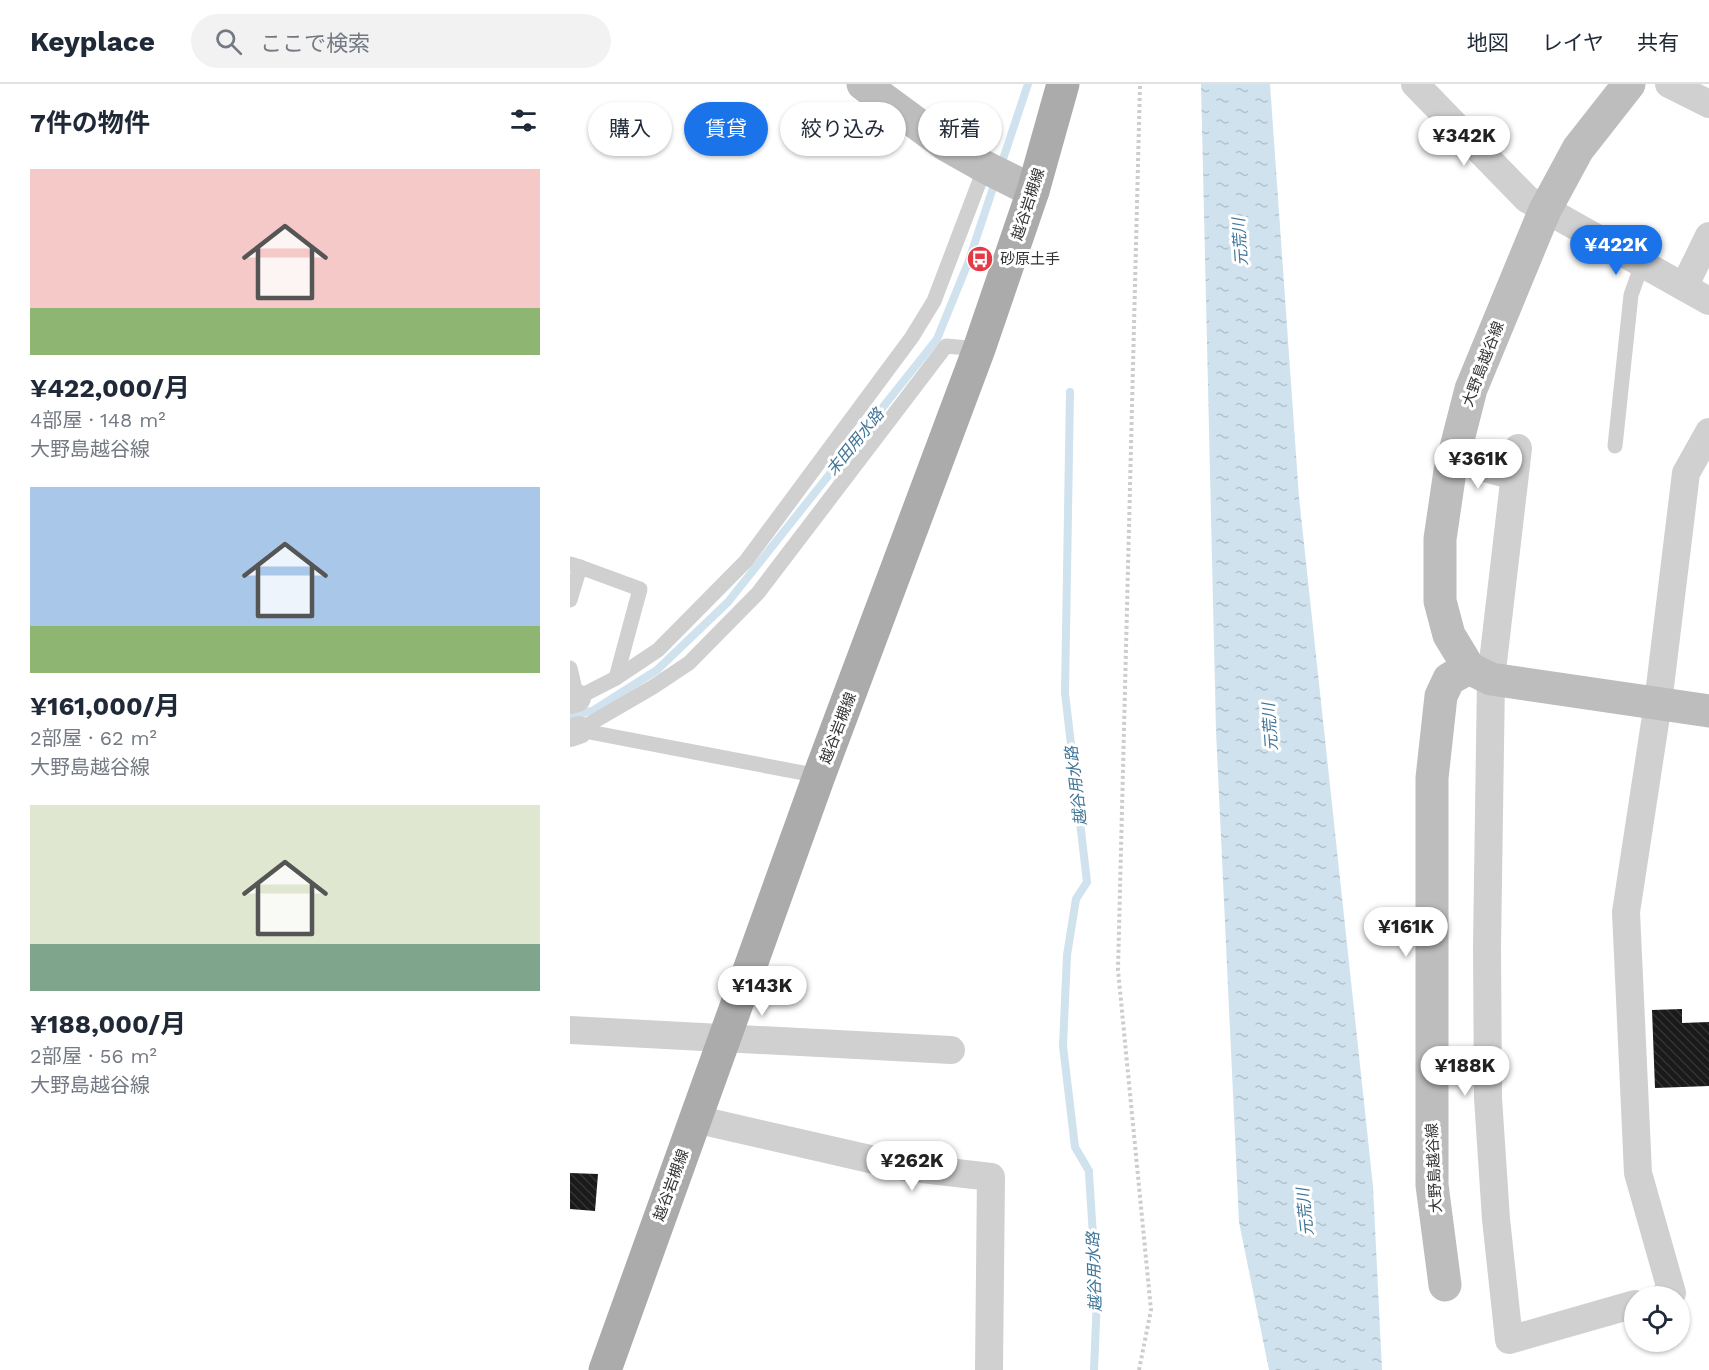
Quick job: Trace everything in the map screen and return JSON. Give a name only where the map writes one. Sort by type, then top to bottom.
[{"type":"main road","points":[[863,84],[946,145],[1004,177]]},
{"type":"main road","name":"越谷岩槻線","points":[[605,1370],[819,776],[979,349],[1004,177],[1063,84]]},
{"type":"main road","name":"大野島越谷線","points":[[1445,1285],[1432,1185],[1432,777],[1441,696],[1449,679],[1480,674],[1449,635],[1440,601],[1440,539],[1453,459],[1471,389],[1545,210],[1578,150],[1629,84]]},
{"type":"main road","points":[[1480,674],[1709,711]]},
{"type":"street","points":[[1415,84],[1527,199],[1709,301]]},
{"type":"street","points":[[1668,84],[1709,104]]},
{"type":"street","points":[[1684,287],[1709,236]]},
{"type":"street","points":[[1670,1286],[1638,1173],[1626,912],[1658,703],[1686,473],[1709,432]]},
{"type":"street","points":[[1453,459],[1516,462],[1480,674],[1487,947],[1488,1098],[1496,1220],[1509,1340],[1624,1307]]},
{"type":"street","points":[[570,1030],[951,1050]]},
{"type":"street","points":[[695,1119],[904,1167],[991,1177],[989,1370]]},
{"type":"lane","points":[[570,668],[574,699],[616,678],[658,650],[747,561],[912,337],[1004,177]]},
{"type":"lane","points":[[1615,446],[1631,295],[1642,264]]},
{"type":"lane","points":[[574,731],[653,687],[689,663],[758,593],[946,346],[979,349]]},
{"type":"lane","points":[[570,600],[575,566],[640,589],[616,678]]},
{"type":"lane","points":[[574,731],[819,776]]},
{"type":"path","points":[[1139,1370],[1151,1310],[1118,970],[1140,84]]},
{"type":"water","name":"元荒川","points":[[1201,84],[1270,84],[1299,497],[1373,1186],[1382,1370],[1269,1370],[1239,1222],[1216,731]]},
{"type":"building","points":[[1682,1009],[1682,1023],[1709,1022],[1709,1086],[1655,1088],[1652,1010]]},
{"type":"building","points":[[570,1173],[598,1174],[595,1211],[570,1209]]},
{"type":"waterway","name":"末田用水路","points":[[1001,165],[1028,84]]},
{"type":"waterway","name":"末田用水路","points":[[570,717],[594,710],[657,670],[728,602],[937,339],[968,263],[995,182]]},
{"type":"waterway","name":"越谷用水路","points":[[1070,392],[1065,693],[1087,882],[1076,899],[1067,955],[1063,1046],[1075,1147],[1089,1171]]},
{"type":"waterway","name":"越谷用水路","points":[[1089,1174],[1097,1297],[1094,1370]]},
{"type":"place","name":"砂原土手","points":[[980,259]]}]
